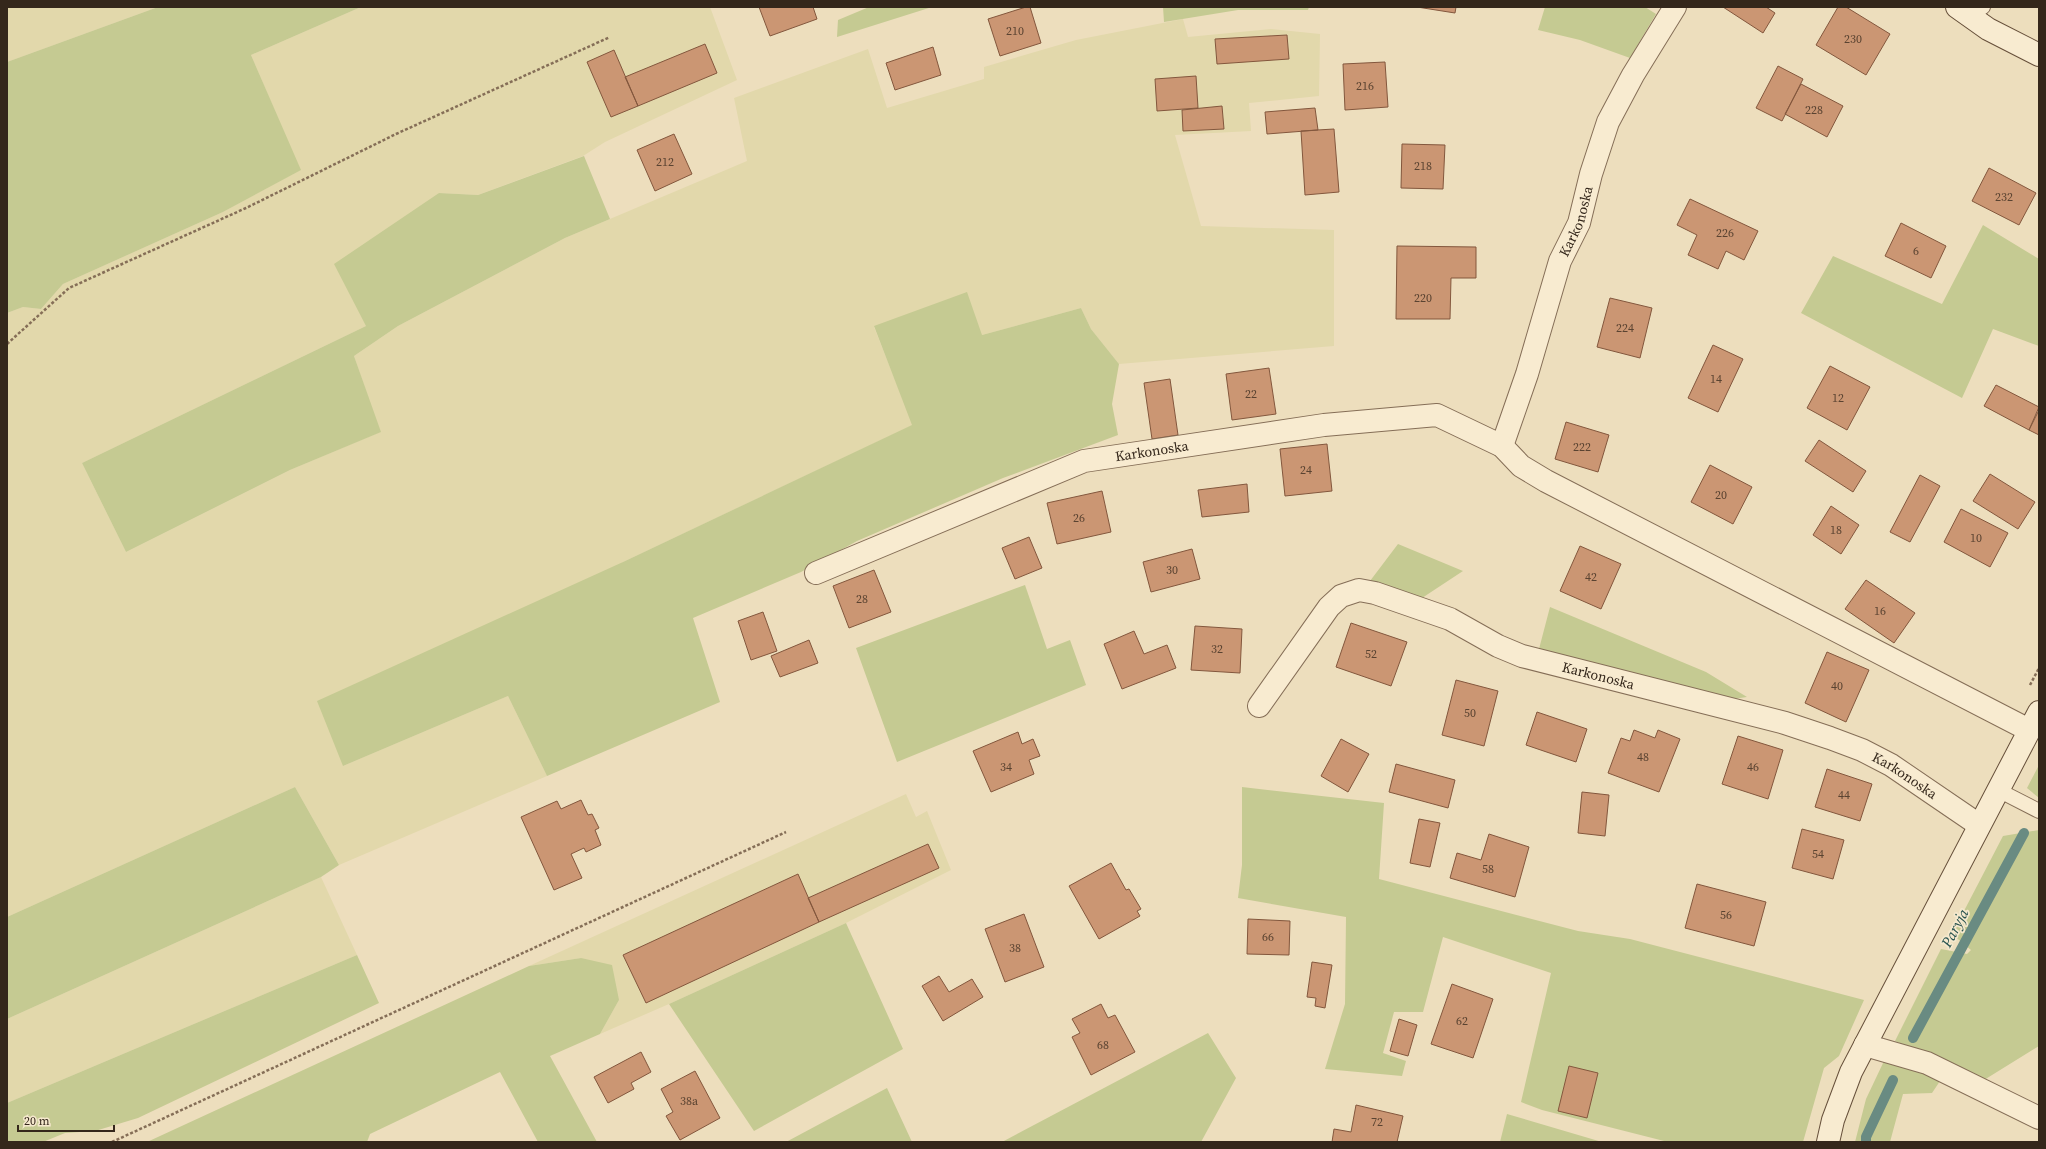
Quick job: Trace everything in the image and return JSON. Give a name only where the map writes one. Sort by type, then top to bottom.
[{"type":"street","name":"Karkonoska","points":[[1502,446],[1527,374],[1560,261],[1579,223],[1591,174],[1608,122],[1633,75],[1675,7]]},
{"type":"street","points":[[1970,10],[1988,30],[2039,55]]},
{"type":"street","name":"Karkonoska","points":[[816,573],[1084,461],[1324,425],[1437,415],[1502,446],[1521,466],[1546,481],[2034,721],[1851,1072],[1833,1120],[1828,1142]]},
{"type":"street","name":"Karkonoska","points":[[1259,706],[1329,607],[1341,596],[1359,590],[1375,593],[1450,619],[1498,646],[1522,656],[1785,723],[1862,750],[1890,765],[1979,824]]},
{"type":"street","points":[[1865,1045],[1927,1063],[2039,1118]]},
{"type":"lane","points":[[1998,790],[2039,811]]},
{"type":"path","points":[[7,344],[69,288],[246,208],[396,134],[610,37]]},
{"type":"path","points":[[112,1142],[786,832]]},
{"type":"shaded area","points":[[7,7],[158,7],[7,62]]},
{"type":"shaded area","points":[[361,7],[710,7],[737,80],[605,142],[583,156],[478,195],[439,193],[366,326],[82,463],[126,552],[290,470],[380,432],[354,356],[398,326],[565,238],[747,161],[734,98],[868,49],[887,108],[984,79],[984,67],[1076,40],[1183,19],[1188,37],[1271,29],[1320,34],[1319,96],[1249,103],[1251,131],[1175,135],[1201,226],[1334,230],[1334,346],[1119,364],[1091,329],[1081,308],[982,335],[874,327],[913,425],[623,562],[343,766],[508,696],[547,776],[339,865],[295,787],[7,917],[7,313],[23,307],[41,309],[63,284],[223,212],[300,170],[251,55]]},
{"type":"shaded area","points":[[906,794],[916,817],[927,811],[951,870],[846,923],[669,1004],[600,1034],[619,1000],[581,958],[529,966]]},
{"type":"shaded area","points":[[321,877],[357,955],[7,1103],[7,1019]]},
{"type":"green space","points":[[158,7],[361,7],[251,55],[301,170],[223,212],[63,284],[41,309],[23,307],[7,313],[7,62]]},
{"type":"green space","points":[[869,7],[932,7],[837,37],[838,20]]},
{"type":"green space","points":[[1163,7],[1309,7],[1308,10],[1238,10],[1164,22]]},
{"type":"green space","points":[[1545,7],[1645,7],[1656,14],[1630,58],[1580,40],[1538,30]]},
{"type":"green space","points":[[584,156],[610,219],[565,238],[398,326],[354,356],[381,432],[290,470],[126,552],[82,463],[366,326],[334,264],[439,193],[478,195]]},
{"type":"green space","points":[[1983,225],[2039,259],[2039,346],[1993,329],[1962,398],[1801,313],[1833,256],[1942,304]]},
{"type":"green space","points":[[967,292],[982,335],[1081,308],[1091,329],[1119,364],[1112,404],[1118,435],[1003,478],[857,541],[801,572],[693,618],[720,702],[547,776],[508,696],[343,766],[317,701],[623,562],[912,425],[874,326]]},
{"type":"green space","points":[[1398,544],[1463,571],[1422,598],[1370,581]]},
{"type":"green space","points":[[1025,585],[1047,649],[1070,640],[1086,685],[897,762],[856,648]]},
{"type":"green space","points":[[1550,607],[1706,672],[1747,697],[1726,700],[1539,649]]},
{"type":"green space","points":[[2039,765],[2039,798],[2027,788]]},
{"type":"green space","points":[[295,787],[339,865],[321,877],[7,1019],[7,917]]},
{"type":"green space","points":[[1242,787],[1384,803],[1379,879],[1578,931],[1630,939],[1864,1000],[1839,1056],[1824,1068],[1803,1142],[1668,1142],[1542,1110],[1521,1102],[1551,973],[1443,937],[1423,1012],[1394,1012],[1383,1053],[1406,1061],[1402,1076],[1325,1069],[1345,1004],[1346,917],[1238,898],[1242,865]]},
{"type":"green space","points":[[2039,830],[2039,1046],[1984,1080],[1895,1041],[1941,949],[1967,954],[1971,950],[1952,934],[2003,836]]},
{"type":"green space","points":[[846,923],[903,1049],[754,1131],[669,1004]]},
{"type":"green space","points":[[357,955],[379,1003],[138,1118],[95,1131],[65,1133],[43,1142],[7,1142],[7,1103]]},
{"type":"green space","points":[[581,958],[612,965],[619,1000],[600,1034],[550,1056],[597,1142],[538,1142],[500,1072],[370,1134],[367,1142],[147,1142],[529,966]]},
{"type":"green space","points":[[1208,1033],[1236,1078],[1201,1142],[1002,1142]]},
{"type":"green space","points":[[1884,1061],[1942,1078],[1932,1093],[1903,1094],[1890,1142],[1855,1142],[1866,1099]]},
{"type":"green space","points":[[887,1088],[912,1142],[786,1142]]},
{"type":"green space","points":[[1507,1114],[1602,1142],[1500,1142]]},
{"type":"building","points":[[759,7],[813,7],[817,19],[770,36]]},
{"type":"building","points":[[1030,7],[1041,43],[1000,56],[988,19]]},
{"type":"building","points":[[1417,7],[1456,7],[1455,13]]},
{"type":"building","points":[[1723,7],[1766,7],[1775,13],[1763,33]]},
{"type":"building","points":[[1838,7],[1846,7],[1890,34],[1866,75],[1816,45]]},
{"type":"building","points":[[1287,35],[1289,59],[1217,64],[1215,39]]},
{"type":"building","points":[[705,44],[717,73],[638,106],[625,77]]},
{"type":"building","points":[[933,47],[941,75],[895,90],[886,63]]},
{"type":"building","points":[[614,50],[638,106],[611,117],[587,62]]},
{"type":"building","points":[[1385,62],[1388,107],[1345,110],[1343,64]]},
{"type":"building","points":[[1778,66],[1803,79],[1782,121],[1756,108]]},
{"type":"building","points":[[1196,76],[1198,108],[1157,111],[1155,79]]},
{"type":"building","points":[[1801,84],[1843,106],[1827,137],[1785,114]]},
{"type":"building","points":[[1222,106],[1224,129],[1183,131],[1182,110]]},
{"type":"building","points":[[1315,108],[1318,130],[1267,134],[1265,112]]},
{"type":"building","points":[[1334,129],[1339,192],[1305,195],[1301,131]]},
{"type":"building","points":[[674,134],[692,174],[655,191],[637,150]]},
{"type":"building","points":[[1402,144],[1445,145],[1443,189],[1401,188]]},
{"type":"building","points":[[1989,168],[2036,193],[2019,225],[1972,201]]},
{"type":"building","points":[[1690,199],[1758,231],[1744,260],[1726,251],[1718,269],[1688,255],[1697,235],[1677,225]]},
{"type":"building","points":[[1901,223],[1946,246],[1931,278],[1885,256]]},
{"type":"building","points":[[1397,246],[1476,247],[1476,278],[1451,278],[1450,319],[1396,319]]},
{"type":"building","points":[[1610,298],[1652,308],[1640,358],[1597,347]]},
{"type":"building","points":[[1713,345],[1743,359],[1718,412],[1688,398]]},
{"type":"building","points":[[1830,366],[1870,387],[1847,430],[1807,408]]},
{"type":"building","points":[[1269,368],[1276,414],[1232,420],[1226,374]]},
{"type":"building","points":[[1170,379],[1178,435],[1152,439],[1144,383]]},
{"type":"building","points":[[1996,385],[2039,407],[2029,430],[1984,406]]},
{"type":"building","points":[[2039,410],[2039,435],[2029,430]]},
{"type":"building","points":[[1566,422],[1609,435],[1598,472],[1555,459]]},
{"type":"building","points":[[1819,440],[1866,471],[1853,492],[1805,461]]},
{"type":"building","points":[[1327,444],[1332,491],[1285,496],[1280,449]]},
{"type":"building","points":[[1710,465],[1752,487],[1733,524],[1691,502]]},
{"type":"building","points":[[1990,474],[2035,502],[2018,529],[1973,501]]},
{"type":"building","points":[[1920,475],[1940,486],[1910,542],[1890,532]]},
{"type":"building","points":[[1247,484],[1249,512],[1202,517],[1198,490]]},
{"type":"building","points":[[1102,491],[1111,532],[1057,544],[1047,503]]},
{"type":"building","points":[[1831,506],[1859,525],[1841,554],[1813,535]]},
{"type":"building","points":[[1961,509],[2008,533],[1990,567],[1944,542]]},
{"type":"building","points":[[1029,537],[1042,568],[1015,579],[1002,548]]},
{"type":"building","points":[[1580,546],[1621,564],[1601,609],[1560,591]]},
{"type":"building","points":[[1192,549],[1200,579],[1151,592],[1143,562]]},
{"type":"building","points":[[874,570],[891,612],[849,628],[833,586]]},
{"type":"building","points":[[1866,580],[1915,613],[1894,643],[1845,609]]},
{"type":"building","points":[[763,612],[777,651],[751,660],[738,621]]},
{"type":"building","points":[[1351,623],[1407,642],[1391,686],[1336,667]]},
{"type":"building","points":[[1195,626],[1242,629],[1240,673],[1191,670]]},
{"type":"building","points":[[1134,631],[1144,654],[1167,645],[1176,668],[1122,689],[1104,644]]},
{"type":"building","points":[[809,640],[818,663],[780,677],[771,656]]},
{"type":"building","points":[[1827,652],[1869,670],[1846,722],[1805,703]]},
{"type":"building","points":[[1456,680],[1498,691],[1484,746],[1442,735]]},
{"type":"building","points":[[1537,712],[1587,729],[1576,762],[1526,745]]},
{"type":"building","points":[[1634,730],[1655,738],[1658,730],[1680,739],[1659,792],[1608,773],[1621,738],[1630,741]]},
{"type":"building","points":[[1018,732],[1022,744],[1033,739],[1040,756],[1029,760],[1034,774],[991,792],[973,751]]},
{"type":"building","points":[[1738,736],[1783,750],[1768,799],[1722,784]]},
{"type":"building","points":[[1341,739],[1369,754],[1348,792],[1321,776]]},
{"type":"building","points":[[1396,764],[1455,780],[1448,808],[1389,792]]},
{"type":"building","points":[[1827,769],[1872,784],[1860,821],[1815,807]]},
{"type":"building","points":[[1582,792],[1609,795],[1605,836],[1578,833]]},
{"type":"building","points":[[581,800],[588,815],[592,814],[599,828],[595,830],[601,845],[586,852],[584,848],[571,854],[582,878],[554,890],[521,817],[557,801],[561,809]]},
{"type":"building","points":[[1419,819],[1440,823],[1430,867],[1410,863]]},
{"type":"building","points":[[1802,829],[1844,840],[1833,879],[1792,868]]},
{"type":"building","points":[[1489,834],[1529,847],[1515,897],[1450,878],[1457,853],[1481,860]]},
{"type":"building","points":[[928,844],[939,868],[819,922],[808,898]]},
{"type":"building","points":[[1111,863],[1126,890],[1129,889],[1141,909],[1137,911],[1140,916],[1099,939],[1069,886]]},
{"type":"building","points":[[798,874],[819,922],[646,1003],[623,955]]},
{"type":"building","points":[[1697,884],[1766,902],[1754,946],[1685,928]]},
{"type":"building","points":[[1024,914],[1044,967],[1005,982],[985,929]]},
{"type":"building","points":[[1248,919],[1290,921],[1289,955],[1247,954]]},
{"type":"building","points":[[1312,962],[1332,965],[1325,1008],[1315,1006],[1316,998],[1307,997]]},
{"type":"building","points":[[939,976],[949,992],[972,979],[983,997],[943,1021],[922,986]]},
{"type":"building","points":[[1452,984],[1493,999],[1473,1058],[1431,1044]]},
{"type":"building","points":[[1101,1004],[1108,1018],[1115,1015],[1135,1052],[1091,1075],[1072,1037],[1080,1033],[1072,1019]]},
{"type":"building","points":[[1399,1019],[1417,1025],[1408,1056],[1390,1051]]},
{"type":"building","points":[[641,1052],[651,1072],[631,1083],[634,1089],[608,1103],[594,1077]]},
{"type":"building","points":[[1569,1066],[1598,1073],[1587,1118],[1558,1111]]},
{"type":"building","points":[[695,1071],[720,1118],[680,1140],[666,1116],[673,1112],[661,1089]]},
{"type":"building","points":[[1356,1105],[1403,1116],[1397,1142],[1332,1142],[1334,1129],[1351,1132]]},
{"type":"waterway","name":"Paryja","points":[[1913,1038],[2024,833]]},
{"type":"waterway","name":"Paryja","points":[[1866,1142],[1866,1137],[1893,1080]]}]
